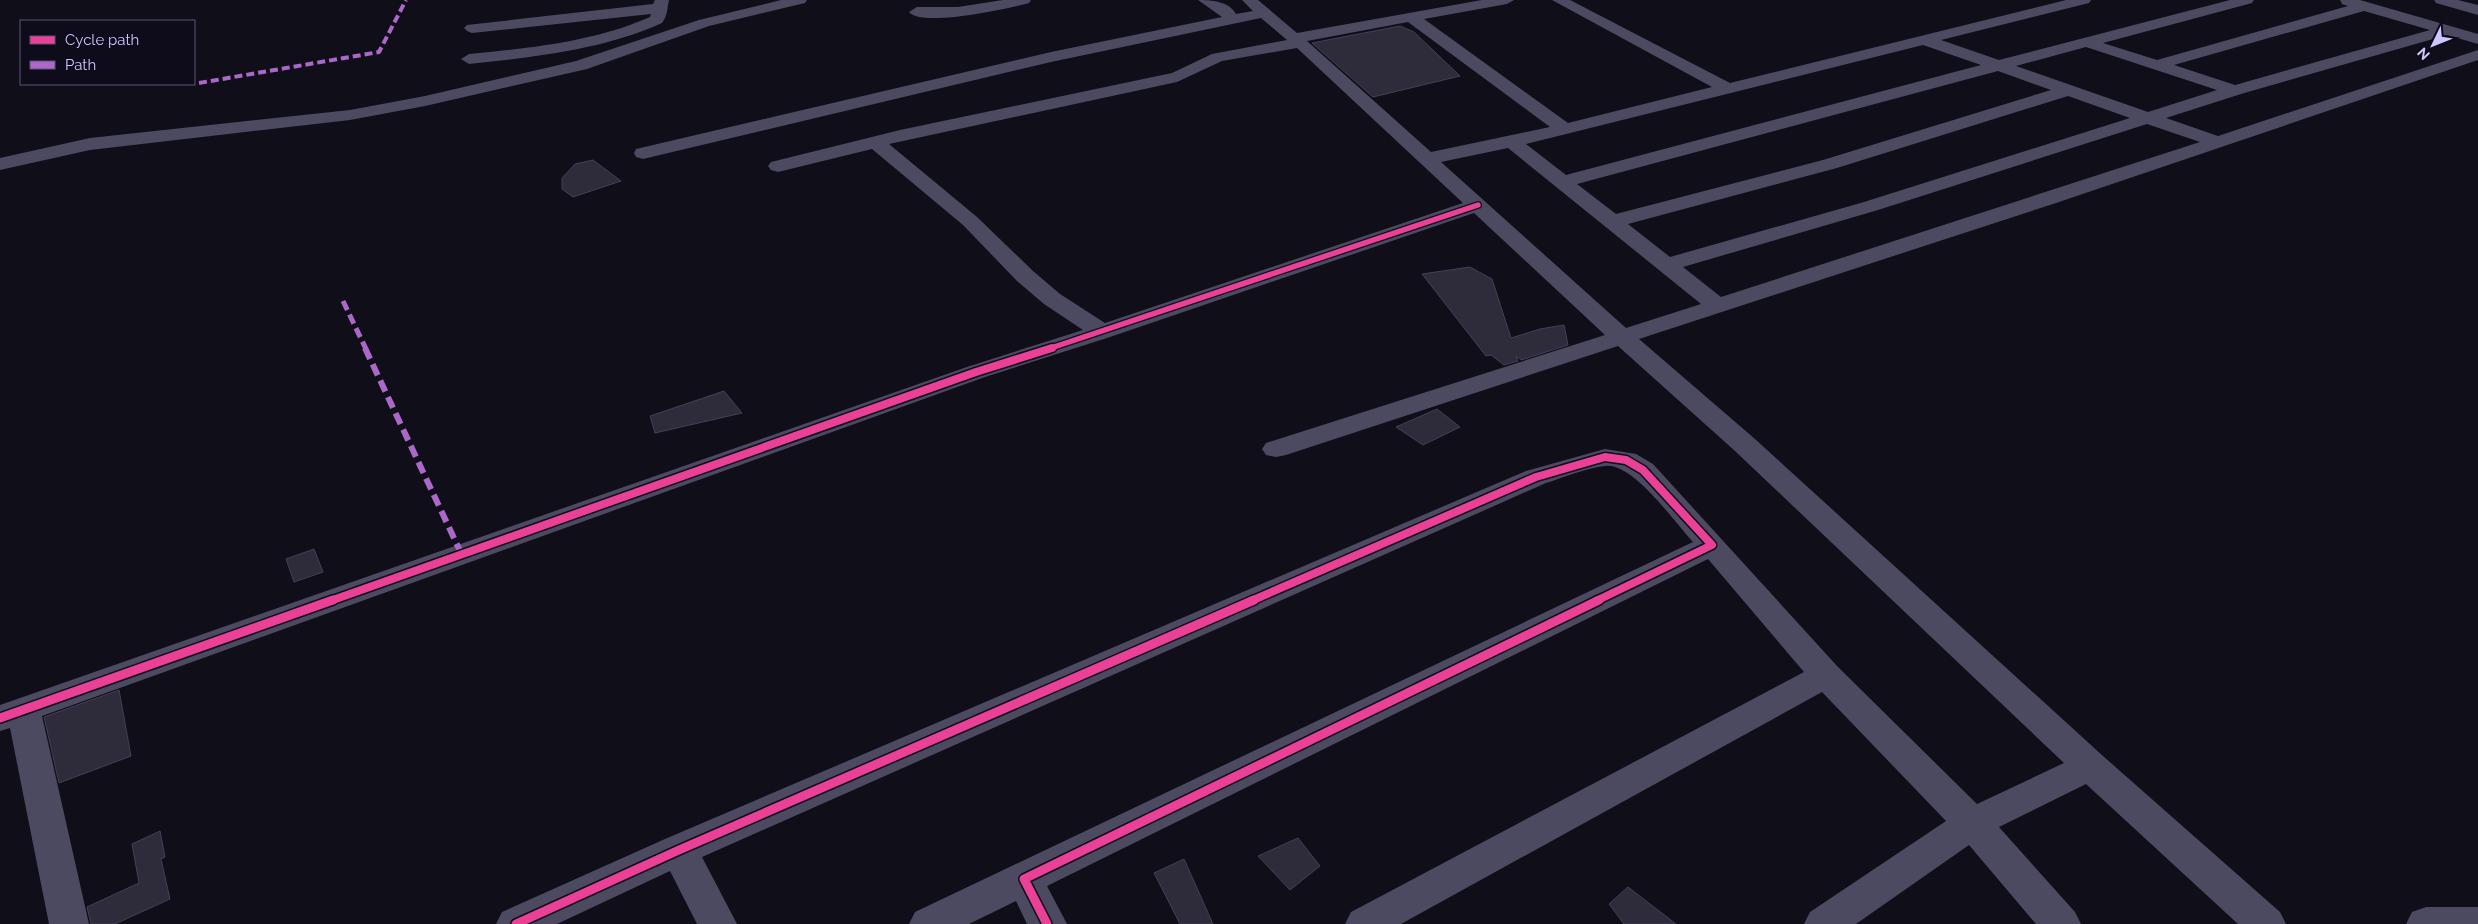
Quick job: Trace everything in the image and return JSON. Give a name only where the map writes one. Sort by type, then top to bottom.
[{"type":"street","points":[[0,164],[90,144],[350,115],[425,102],[581,65],[704,23],[800,0]]},
{"type":"street","points":[[917,12],[940,14],[965,12],[1024,0]]},
{"type":"street","points":[[1206,0],[1228,14],[1230,20]]},
{"type":"street","points":[[778,166],[875,142],[1176,77],[1218,57],[1507,0]]},
{"type":"street","points":[[1559,0],[1729,89]]},
{"type":"street","points":[[1426,159],[1565,130],[1922,39],[2084,0]]},
{"type":"street","points":[[1562,182],[1853,107],[2085,42],[2247,0]]},
{"type":"street","points":[[2345,0],[2478,38]]},
{"type":"street","points":[[2441,0],[2478,10]]},
{"type":"street","points":[[469,59],[537,52],[632,31],[657,20],[662,4],[472,28]]},
{"type":"street","points":[[2157,65],[2364,6]]},
{"type":"street","points":[[643,153],[1025,63],[1230,20],[1257,7],[1298,41],[1426,159],[1752,452],[2090,766],[2266,924]]},
{"type":"street","points":[[1411,18],[1565,130]]},
{"type":"street","points":[[1666,266],[1870,206],[2235,90],[2447,30]]},
{"type":"street","points":[[1922,39],[2216,142]]},
{"type":"street","points":[[2085,42],[2235,90]]},
{"type":"street","points":[[1276,449],[1622,336],[1719,307],[2478,56]]},
{"type":"street","points":[[1611,222],[1830,164],[2068,90]]},
{"type":"street","points":[[875,142],[970,221],[1025,276],[1052,299],[1102,332]]},
{"type":"street","points":[[1512,142],[1719,307]]},
{"type":"street","points":[[69,924],[12,714],[461,553],[976,372],[1102,332],[1478,205]]},
{"type":"street","points":[[516,924],[679,850],[1536,477],[1605,457],[1626,460],[1643,470],[1712,545],[1826,675],[1972,823],[2061,924]]},
{"type":"street","points":[[930,924],[1712,545]]},
{"type":"street","points":[[1365,924],[1826,675]]},
{"type":"street","points":[[1824,924],[1972,823],[2090,766]]},
{"type":"street","points":[[679,850],[717,924]]},
{"type":"street","points":[[1024,879],[1047,924]]},
{"type":"street","points":[[2426,924],[2478,924]]},
{"type":"building","points":[[1400,26],[1414,32],[1460,76],[1373,97],[1312,43]]},
{"type":"building","points":[[593,160],[621,181],[573,197],[562,189],[562,178],[575,164]]},
{"type":"building","points":[[1470,267],[1492,279],[1511,338],[1540,329],[1564,325],[1568,345],[1521,360],[1516,356],[1518,361],[1504,365],[1491,355],[1486,356],[1422,274]]},
{"type":"building","points":[[724,391],[742,413],[655,433],[650,416]]},
{"type":"building","points":[[1437,409],[1460,427],[1423,445],[1396,427]]},
{"type":"building","points":[[314,549],[323,572],[294,582],[286,559]]},
{"type":"building","points":[[119,690],[131,756],[59,783],[44,717]]},
{"type":"building","points":[[160,831],[165,857],[161,859],[170,899],[115,924],[91,924],[87,907],[139,883],[132,844]]},
{"type":"building","points":[[1298,838],[1320,866],[1290,890],[1258,856]]},
{"type":"building","points":[[1184,859],[1213,924],[1180,924],[1154,873]]},
{"type":"building","points":[[1628,887],[1676,924],[1624,924],[1609,904]]},
{"type":"marked path","points":[[199,83],[379,52],[406,0]]},
{"type":"marked path","points":[[343,301],[461,553]]},
{"type":"cycle path","points":[[0,718],[976,372],[1102,332],[1478,205]]},
{"type":"cycle path","points":[[516,924],[679,850],[1536,477],[1605,457],[1626,460],[1643,470],[1712,545],[1024,879],[1047,924]]}]
